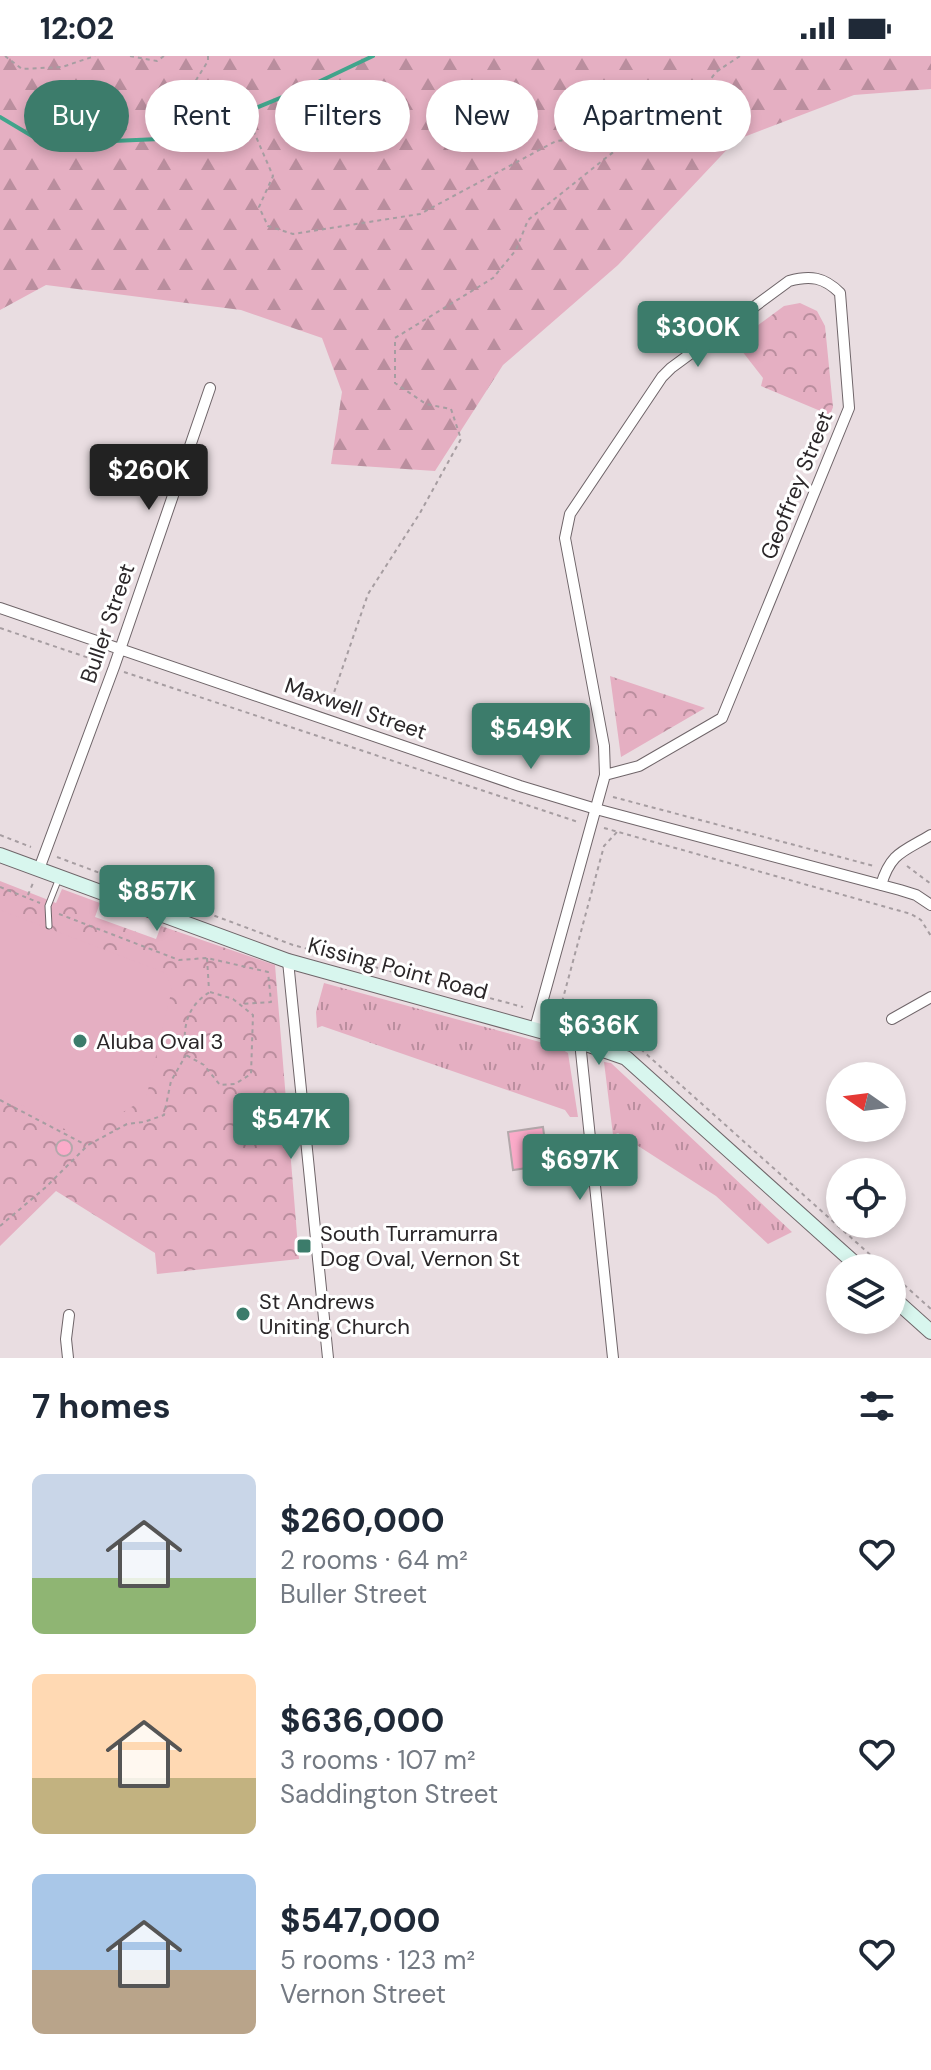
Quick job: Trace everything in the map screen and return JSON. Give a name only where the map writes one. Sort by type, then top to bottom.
[{"type":"street","name":"Geoffrey Street","points":[[535,1028],[605,775],[604,746],[565,538],[570,514],[671,368],[789,281],[805,277],[820,279],[840,293],[849,408],[722,718],[639,766],[605,775]]},
{"type":"street","name":"Buller Street","points":[[37,874],[210,388]]},
{"type":"street","name":"Maxwell Street","points":[[0,608],[520,786],[916,895],[931,905]]},
{"type":"street","points":[[881,885],[887,865],[895,857],[931,835]]},
{"type":"street","name":"Kissing Point Road","points":[[0,855],[37,874],[59,877],[288,961],[535,1028],[626,1058],[844,1254]]},
{"type":"street","points":[[288,961],[328,1358]]},
{"type":"street","points":[[892,1019],[931,997]]},
{"type":"street","points":[[580,1042],[613,1358]]},
{"type":"street","points":[[906,1310],[931,1332]]},
{"type":"street","points":[[68,1358],[66,1339],[69,1315]]},
{"type":"lane","points":[[49,926],[48,906],[59,877]]},
{"type":"path","points":[[5,56],[22,69],[62,67],[95,56]]},
{"type":"path","points":[[130,56],[157,61],[164,56]]},
{"type":"path","points":[[208,56],[188,93],[214,111],[244,109],[273,176],[259,207],[268,226],[293,234],[420,214],[554,142]]},
{"type":"path","points":[[710,80],[716,72],[740,56]]},
{"type":"path","points":[[325,718],[368,594],[420,513],[461,439],[451,409],[426,404],[395,383],[395,338],[493,278],[516,250],[528,220],[613,152]]},
{"type":"path","points":[[0,628],[105,663]]},
{"type":"path","points":[[123,671],[578,822]]},
{"type":"path","points":[[612,796],[874,866]]},
{"type":"path","points":[[603,828],[911,914],[921,920],[931,936]]},
{"type":"path","points":[[558,1017],[604,846],[608,838],[618,832]]},
{"type":"path","points":[[0,835],[31,847]]},
{"type":"path","points":[[57,857],[293,945],[523,1007]]},
{"type":"path","points":[[737,866],[739,858]]},
{"type":"path","points":[[906,865],[931,884]]},
{"type":"path","points":[[27,898],[37,874]]},
{"type":"path","points":[[0,887],[48,906],[59,914],[179,960],[207,958],[268,972],[271,1002],[240,1004]]},
{"type":"path","points":[[207,958],[210,992]]},
{"type":"path","points":[[0,1226],[46,1187],[88,1145],[127,1124],[164,1115],[171,1081],[186,1055],[183,1034],[197,999],[210,992],[233,999],[253,1015],[251,1074],[235,1084],[220,1085],[204,1065],[186,1055]]},
{"type":"path","points":[[0,1100],[88,1145]]},
{"type":"path","points":[[906,1287],[931,1309]]},
{"type":"green space","points":[[0,56],[931,56],[931,89],[854,95],[751,134],[751,80],[554,80],[554,152],[725,152],[618,265],[503,365],[435,471],[331,464],[342,392],[322,338],[241,310],[46,285],[0,310]]},
{"type":"green space","points":[[800,303],[817,311],[825,326],[833,407],[830,415],[761,386],[763,378],[735,342],[784,306]]},
{"type":"green space","points":[[610,676],[705,708],[621,757]]},
{"type":"green space","points":[[0,881],[56,903],[62,889],[100,903],[95,917],[156,939],[161,926],[275,965],[299,1259],[157,1274],[155,1253],[56,1191],[0,1246]]},
{"type":"green space","name":"Aluba Oval 3","points":[[0,910],[166,973],[172,989],[146,1098],[81,1138],[0,1093]]},
{"type":"green space","points":[[324,983],[558,1047],[568,1053],[578,1117],[570,1117],[565,1110],[322,1026],[317,1028],[316,1012]]},
{"type":"green space","points":[[604,1062],[611,1063],[792,1232],[768,1244],[716,1196],[618,1133],[613,1135]]},
{"type":"building","points":[[543,1127],[548,1165],[513,1170],[508,1132]]},
{"type":"building","points":[[61,1140],[67,1140],[72,1148],[70,1154],[61,1156],[56,1151],[56,1145]]},
{"type":"waterway","points":[[0,117],[37,139],[113,141],[183,138],[373,56]]},
{"type":"place","name":"Aluba Oval 3","points":[[80,1041]]},
{"type":"place","name":"South Turramurra Dog Oval, Vernon St","points":[[304,1246]]},
{"type":"place","name":"St Andrews Uniting Church","points":[[243,1314]]}]
